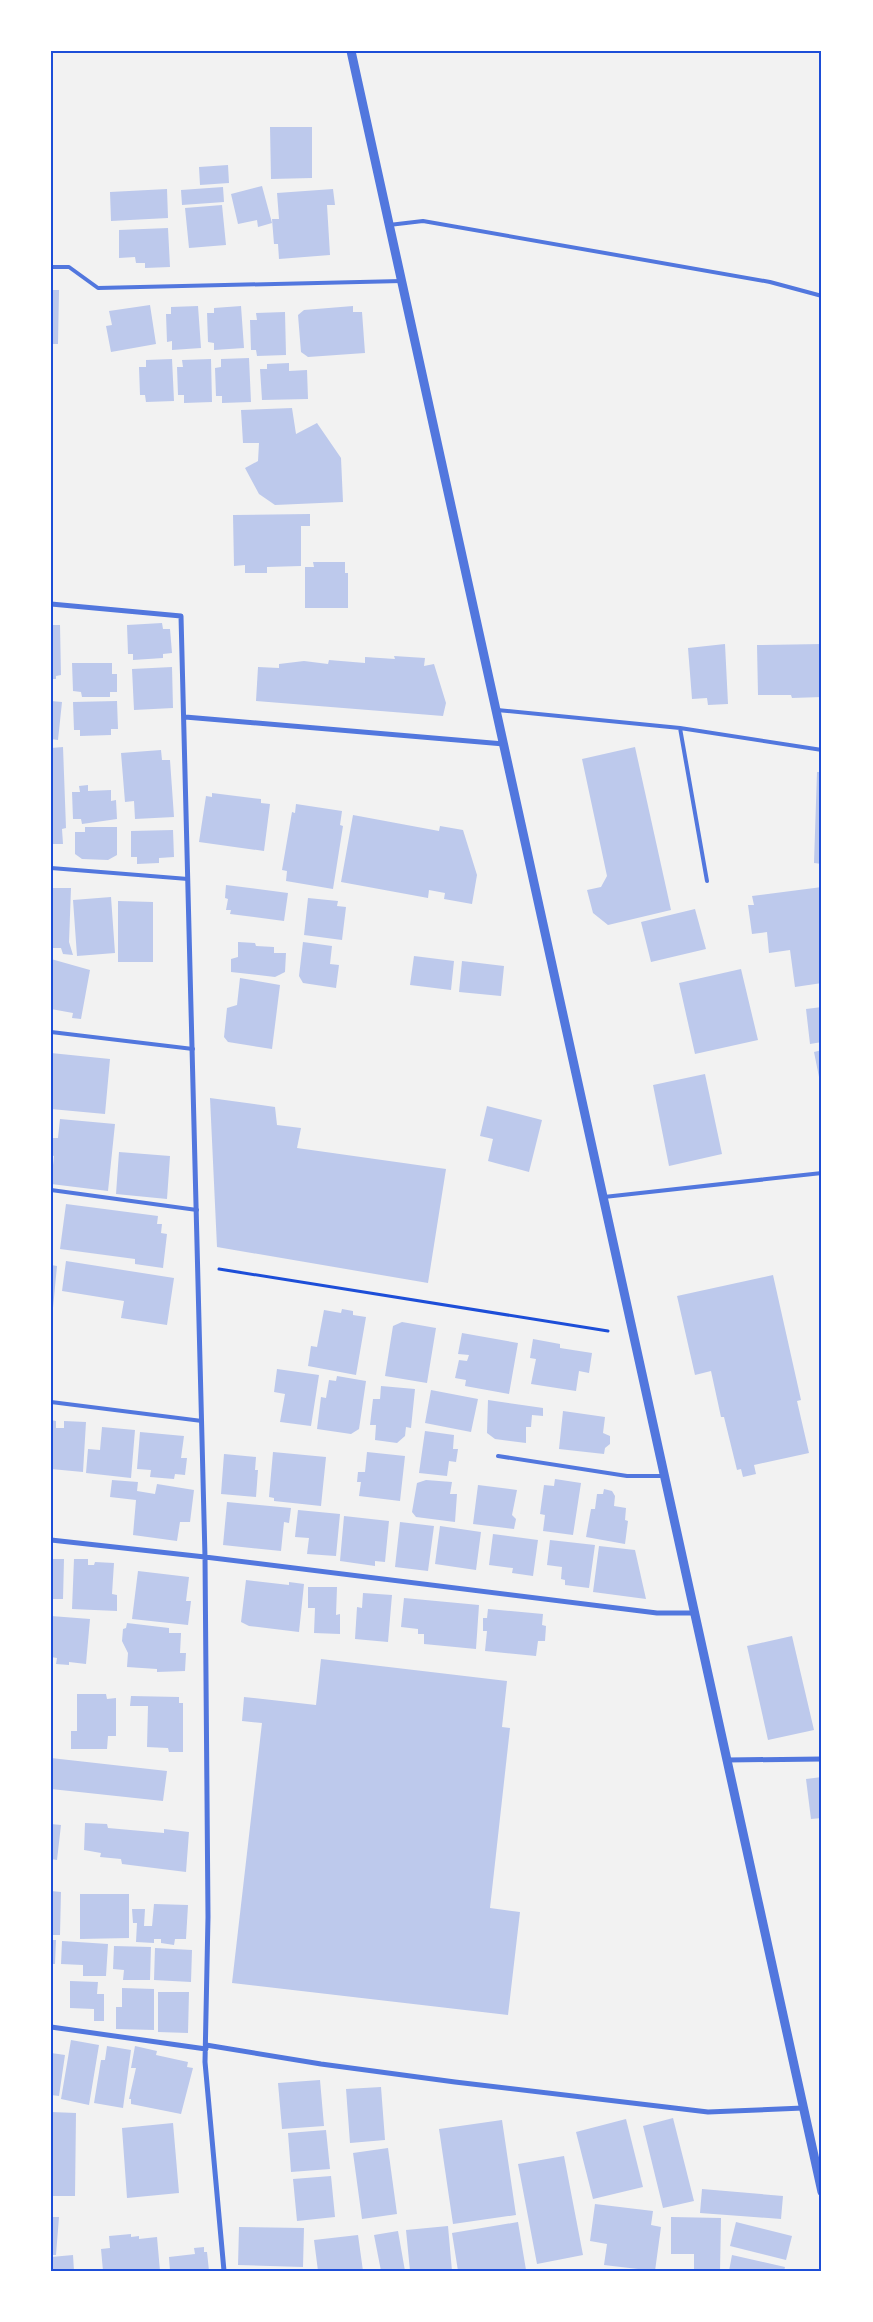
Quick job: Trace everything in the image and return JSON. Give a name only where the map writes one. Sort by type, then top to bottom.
[{"type":"street","points":[[351,51],[822,2192]]},
{"type":"street","points":[[51,604],[181,616],[206,1557],[208,1909],[205,2062],[224,2271]]},
{"type":"street","points":[[185,717],[504,744]]},
{"type":"street","points":[[51,1540],[206,1557],[657,1613],[694,1612]]},
{"type":"street","points":[[726,1760],[822,1759]]},
{"type":"street","points":[[51,2026],[436,2080],[708,2112],[803,2108]]},
{"type":"lane","points":[[389,225],[424,221],[770,282],[822,296]]},
{"type":"lane","points":[[51,267],[69,267],[98,288],[402,282]]},
{"type":"lane","points":[[497,710],[680,728],[822,750]]},
{"type":"lane","points":[[680,728],[707,881]]},
{"type":"lane","points":[[51,868],[188,879]]},
{"type":"lane","points":[[51,1032],[192,1049]]},
{"type":"lane","points":[[604,1197],[822,1172]]},
{"type":"lane","points":[[51,1190],[197,1210]]},
{"type":"lane","points":[[51,1402],[202,1421]]},
{"type":"lane","points":[[498,1456],[627,1476],[664,1476]]},
{"type":"path","points":[[230,1271],[600,1331],[634,1333]]},
{"type":"building","points":[[270,127],[312,127],[312,178],[271,179]]},
{"type":"building","points":[[228,165],[229,183],[200,185],[199,167]]},
{"type":"building","points":[[262,186],[272,223],[258,227],[257,220],[238,224],[231,194]]},
{"type":"building","points":[[223,187],[224,202],[182,205],[181,190]]},
{"type":"building","points":[[167,189],[168,218],[111,221],[110,192]]},
{"type":"building","points":[[333,189],[335,205],[327,205],[330,255],[279,259],[278,244],[274,244],[272,219],[279,219],[277,193]]},
{"type":"building","points":[[222,205],[226,245],[189,248],[185,208]]},
{"type":"building","points":[[168,228],[170,267],[145,268],[145,263],[136,263],[135,257],[119,258],[119,230]]},
{"type":"building","points":[[51,290],[59,290],[58,344],[51,344]]},
{"type":"building","points":[[150,305],[156,344],[111,352],[106,326],[112,325],[109,311]]},
{"type":"building","points":[[198,306],[201,348],[172,350],[172,341],[167,342],[166,314],[171,314],[171,307]]},
{"type":"building","points":[[241,306],[244,348],[214,350],[214,343],[208,342],[207,313],[214,313],[214,308]]},
{"type":"building","points":[[353,306],[353,312],[362,312],[365,353],[308,357],[301,352],[298,315],[304,310]]},
{"type":"building","points":[[285,312],[286,355],[257,356],[256,350],[251,350],[250,320],[257,320],[256,313]]},
{"type":"building","points":[[249,358],[251,402],[222,403],[222,396],[216,396],[215,368],[221,367],[221,359]]},
{"type":"building","points":[[172,359],[174,401],[146,402],[145,395],[140,395],[139,367],[146,367],[146,360]]},
{"type":"building","points":[[211,359],[212,402],[184,403],[184,395],[178,395],[177,367],[183,367],[182,360]]},
{"type":"building","points":[[289,363],[289,371],[307,370],[308,399],[262,400],[260,369],[267,369],[267,364]]},
{"type":"building","points":[[292,408],[296,434],[317,423],[341,458],[343,502],[275,505],[259,494],[245,468],[258,461],[259,443],[243,443],[241,410]]},
{"type":"building","points":[[310,514],[310,526],[301,526],[301,566],[267,567],[267,573],[245,573],[245,565],[234,566],[233,515]]},
{"type":"building","points":[[313,562],[345,562],[345,573],[348,573],[348,608],[305,608],[305,567],[314,567]]},
{"type":"building","points":[[162,623],[163,629],[170,629],[172,653],[163,654],[163,658],[133,660],[133,654],[128,654],[127,625]]},
{"type":"building","points":[[51,625],[60,625],[61,675],[56,676],[56,679],[51,679]]},
{"type":"building","points":[[725,644],[728,704],[708,705],[707,698],[692,699],[688,648]]},
{"type":"building","points":[[822,644],[822,697],[792,698],[791,695],[758,695],[757,645]]},
{"type":"building","points":[[394,656],[425,658],[424,666],[434,664],[446,703],[443,716],[256,701],[258,667],[279,668],[279,664],[304,661],[328,664],[329,660],[365,663],[365,657],[395,659]]},
{"type":"building","points":[[72,663],[112,663],[112,674],[117,674],[117,692],[110,692],[110,697],[82,697],[81,692],[73,691]]},
{"type":"building","points":[[172,667],[173,708],[134,710],[132,669]]},
{"type":"building","points":[[51,701],[62,702],[58,740],[51,739]]},
{"type":"building","points":[[117,701],[118,729],[111,729],[111,735],[80,736],[80,730],[74,730],[73,702]]},
{"type":"building","points":[[63,747],[66,828],[62,829],[63,844],[51,844],[51,748]]},
{"type":"building","points":[[635,747],[671,910],[608,925],[593,913],[587,890],[601,887],[607,876],[582,759]]},
{"type":"building","points":[[161,750],[162,760],[170,760],[174,817],[135,819],[134,801],[125,802],[121,753]]},
{"type":"building","points":[[817,772],[822,772],[822,864],[814,863]]},
{"type":"building","points":[[88,785],[88,791],[111,790],[111,801],[116,800],[117,819],[82,824],[81,819],[73,819],[72,792],[80,792],[79,786]]},
{"type":"building","points":[[212,793],[261,799],[261,803],[270,804],[264,851],[199,842],[206,796],[212,797]]},
{"type":"building","points":[[296,804],[342,811],[340,825],[343,826],[333,889],[286,881],[287,871],[282,870],[292,812],[295,813]]},
{"type":"building","points":[[353,815],[439,831],[440,826],[463,830],[477,875],[472,904],[444,899],[445,893],[429,890],[428,898],[341,882]]},
{"type":"building","points":[[85,827],[117,827],[117,855],[108,860],[82,859],[75,854],[75,832],[85,832]]},
{"type":"building","points":[[173,830],[174,857],[159,858],[159,863],[137,864],[137,857],[131,857],[131,831]]},
{"type":"building","points":[[226,885],[288,893],[284,921],[230,914],[231,910],[226,910],[228,899],[225,898]]},
{"type":"building","points":[[822,887],[822,983],[795,987],[790,950],[769,953],[767,932],[752,934],[748,905],[754,905],[752,896]]},
{"type":"building","points":[[51,888],[71,888],[69,942],[73,955],[63,954],[61,948],[51,948]]},
{"type":"building","points":[[111,897],[115,953],[77,956],[73,900]]},
{"type":"building","points":[[308,898],[338,901],[337,906],[346,907],[342,940],[304,935]]},
{"type":"building","points":[[118,901],[153,902],[153,962],[118,962]]},
{"type":"building","points":[[695,909],[706,949],[651,962],[641,922]]},
{"type":"building","points":[[238,942],[274,947],[274,953],[286,953],[285,972],[275,977],[231,972],[231,959],[238,957]]},
{"type":"building","points":[[303,942],[332,946],[330,964],[339,965],[336,988],[303,983],[299,976]]},
{"type":"building","points":[[414,956],[454,961],[451,990],[410,985]]},
{"type":"building","points":[[51,959],[90,970],[81,1019],[72,1018],[73,1013],[51,1009]]},
{"type":"building","points":[[462,961],[504,966],[501,996],[459,992]]},
{"type":"building","points":[[741,969],[758,1040],[695,1054],[679,983]]},
{"type":"building","points":[[240,978],[280,985],[272,1049],[228,1042],[224,1037],[227,1008],[237,1005]]},
{"type":"building","points":[[822,1007],[822,1042],[810,1044],[806,1009]]},
{"type":"building","points":[[822,1050],[822,1077],[819,1077],[814,1052]]},
{"type":"building","points":[[51,1053],[110,1059],[105,1114],[51,1109]]},
{"type":"building","points":[[705,1074],[722,1154],[669,1166],[653,1085]]},
{"type":"building","points":[[210,1098],[275,1107],[277,1125],[301,1128],[297,1148],[446,1169],[428,1283],[217,1247]]},
{"type":"building","points":[[487,1106],[542,1120],[529,1172],[488,1161],[493,1139],[480,1136]]},
{"type":"building","points":[[60,1119],[115,1124],[108,1191],[51,1184],[54,1156],[51,1155],[51,1138],[58,1138]]},
{"type":"building","points":[[119,1152],[170,1156],[167,1199],[116,1194]]},
{"type":"building","points":[[66,1204],[158,1216],[157,1224],[162,1224],[161,1233],[167,1234],[163,1268],[135,1264],[135,1259],[60,1249]]},
{"type":"building","points":[[66,1261],[174,1278],[167,1325],[121,1318],[124,1301],[62,1291]]},
{"type":"building","points":[[51,1265],[57,1266],[53,1308],[51,1308]]},
{"type":"building","points":[[773,1275],[801,1400],[797,1401],[809,1453],[754,1465],[756,1474],[743,1477],[741,1469],[737,1470],[724,1417],[721,1417],[711,1371],[695,1375],[677,1296]]},
{"type":"building","points":[[342,1309],[353,1311],[353,1315],[366,1317],[356,1375],[308,1366],[311,1346],[317,1347],[324,1310],[341,1313]]},
{"type":"building","points":[[402,1322],[436,1328],[427,1383],[385,1376],[393,1326]]},
{"type":"building","points":[[462,1333],[518,1343],[509,1394],[465,1386],[466,1380],[455,1378],[459,1360],[467,1361],[469,1355],[458,1354]]},
{"type":"building","points":[[533,1339],[560,1344],[560,1348],[592,1353],[589,1373],[579,1371],[576,1391],[531,1384],[536,1359],[530,1358]]},
{"type":"building","points":[[277,1369],[319,1375],[311,1426],[280,1422],[285,1394],[274,1392]]},
{"type":"building","points":[[337,1376],[366,1381],[359,1429],[351,1434],[317,1429],[321,1397],[326,1398],[329,1380],[336,1381]]},
{"type":"building","points":[[381,1386],[415,1389],[411,1428],[406,1427],[405,1436],[397,1443],[375,1440],[376,1425],[370,1425],[373,1399],[380,1399]]},
{"type":"building","points":[[431,1390],[478,1399],[471,1432],[425,1423]]},
{"type":"building","points":[[488,1400],[543,1408],[543,1416],[532,1415],[531,1427],[526,1427],[526,1443],[495,1439],[487,1433]]},
{"type":"building","points":[[563,1411],[605,1417],[603,1433],[610,1436],[610,1444],[605,1448],[604,1454],[559,1449]]},
{"type":"building","points":[[51,1420],[56,1421],[56,1428],[64,1428],[64,1421],[86,1422],[83,1472],[51,1469]]},
{"type":"building","points":[[102,1427],[135,1430],[131,1478],[86,1473],[88,1449],[100,1450]]},
{"type":"building","points":[[425,1431],[454,1435],[453,1449],[458,1449],[456,1462],[449,1461],[447,1476],[419,1473]]},
{"type":"building","points":[[140,1432],[184,1436],[181,1458],[187,1458],[185,1475],[175,1474],[174,1479],[150,1477],[151,1470],[137,1469]]},
{"type":"building","points":[[273,1452],[326,1457],[321,1506],[274,1501],[274,1498],[269,1497]]},
{"type":"building","points":[[367,1452],[405,1456],[400,1501],[359,1496],[361,1482],[357,1482],[358,1472],[365,1472]]},
{"type":"building","points":[[224,1454],[256,1457],[255,1470],[258,1470],[256,1497],[221,1494]]},
{"type":"building","points":[[555,1479],[581,1483],[573,1535],[543,1531],[545,1515],[540,1514],[544,1485],[554,1486]]},
{"type":"building","points":[[112,1480],[138,1482],[137,1491],[155,1494],[157,1484],[194,1490],[190,1522],[180,1522],[177,1541],[133,1535],[136,1500],[110,1497]]},
{"type":"building","points":[[426,1480],[452,1482],[450,1494],[457,1494],[455,1522],[416,1517],[412,1512],[417,1483]]},
{"type":"building","points":[[478,1485],[517,1490],[512,1515],[516,1519],[514,1529],[473,1524]]},
{"type":"building","points":[[604,1489],[612,1491],[615,1496],[614,1506],[626,1508],[625,1520],[628,1521],[625,1544],[586,1537],[591,1509],[595,1509],[597,1494],[603,1494]]},
{"type":"building","points":[[227,1502],[291,1508],[289,1523],[284,1522],[281,1551],[223,1545]]},
{"type":"building","points":[[298,1510],[340,1514],[336,1556],[307,1554],[309,1538],[295,1537]]},
{"type":"building","points":[[344,1516],[389,1521],[385,1562],[375,1561],[375,1566],[340,1561]]},
{"type":"building","points":[[400,1522],[434,1526],[428,1571],[395,1567]]},
{"type":"building","points":[[440,1526],[481,1532],[476,1570],[435,1564]]},
{"type":"building","points":[[493,1534],[538,1540],[533,1576],[512,1573],[513,1568],[489,1565]]},
{"type":"building","points":[[550,1540],[595,1545],[589,1588],[565,1585],[565,1580],[561,1579],[562,1567],[547,1565]]},
{"type":"building","points":[[599,1546],[635,1550],[646,1599],[593,1592]]},
{"type":"building","points":[[51,1559],[64,1559],[63,1599],[51,1599]]},
{"type":"building","points":[[74,1559],[88,1559],[88,1565],[94,1565],[95,1562],[114,1563],[112,1594],[117,1595],[117,1611],[72,1609]]},
{"type":"building","points":[[138,1571],[189,1577],[186,1601],[191,1601],[188,1625],[132,1619]]},
{"type":"building","points":[[246,1580],[289,1585],[289,1582],[304,1584],[299,1632],[249,1626],[241,1622]]},
{"type":"building","points":[[308,1587],[337,1587],[336,1615],[340,1614],[340,1634],[314,1633],[315,1608],[308,1608]]},
{"type":"building","points":[[363,1593],[392,1595],[388,1642],[355,1639],[357,1607],[362,1608]]},
{"type":"building","points":[[404,1598],[479,1605],[476,1649],[424,1644],[424,1634],[418,1634],[418,1629],[401,1627]]},
{"type":"building","points":[[488,1609],[543,1614],[542,1625],[546,1626],[545,1641],[538,1641],[536,1656],[485,1651],[487,1631],[483,1631],[483,1618],[487,1618]]},
{"type":"building","points":[[51,1616],[90,1619],[86,1664],[69,1662],[69,1665],[56,1664],[57,1658],[51,1657]]},
{"type":"building","points":[[127,1623],[169,1628],[169,1633],[181,1633],[180,1653],[186,1653],[185,1671],[157,1672],[157,1669],[127,1667],[128,1653],[122,1641],[123,1629],[126,1628]]},
{"type":"building","points":[[792,1636],[814,1730],[768,1740],[747,1646]]},
{"type":"building","points":[[321,1659],[507,1681],[502,1727],[510,1728],[490,1908],[520,1912],[508,2015],[232,1983],[262,1723],[242,1721],[244,1697],[316,1705]]},
{"type":"building","points":[[77,1694],[106,1694],[107,1699],[116,1698],[116,1736],[108,1736],[107,1749],[71,1749],[71,1731],[77,1731]]},
{"type":"building","points":[[131,1696],[179,1697],[179,1703],[183,1703],[183,1752],[169,1752],[168,1748],[147,1747],[148,1706],[130,1706]]},
{"type":"building","points":[[51,1758],[167,1771],[163,1801],[51,1789]]},
{"type":"building","points":[[822,1777],[822,1818],[811,1819],[806,1779]]},
{"type":"building","points":[[85,1823],[107,1824],[108,1828],[164,1833],[164,1829],[189,1832],[186,1872],[122,1864],[121,1859],[100,1857],[101,1853],[84,1850]]},
{"type":"building","points":[[51,1824],[61,1825],[57,1860],[51,1859]]},
{"type":"building","points":[[51,1891],[61,1892],[60,1935],[51,1935]]},
{"type":"building","points":[[80,1894],[129,1894],[129,1938],[80,1939]]},
{"type":"building","points":[[154,1904],[188,1905],[186,1939],[175,1939],[174,1945],[161,1943],[161,1939],[154,1939],[154,1943],[136,1942],[137,1923],[133,1923],[132,1909],[145,1909],[144,1926],[152,1926]]},
{"type":"building","points":[[51,1940],[56,1940],[55,1964],[51,1964]]},
{"type":"building","points":[[62,1941],[108,1944],[106,1976],[83,1976],[83,1965],[61,1964]]},
{"type":"building","points":[[114,1946],[151,1947],[150,1980],[123,1980],[124,1970],[113,1969]]},
{"type":"building","points":[[155,1948],[192,1950],[191,1982],[154,1980]]},
{"type":"building","points":[[70,1981],[98,1982],[97,1994],[104,1994],[104,2021],[94,2021],[94,2009],[70,2008]]},
{"type":"building","points":[[122,1988],[154,1989],[154,2030],[116,2029],[116,2007],[122,2007]]},
{"type":"building","points":[[158,1992],[189,1992],[188,2033],[158,2032]]},
{"type":"building","points":[[71,2040],[99,2045],[89,2105],[61,2099]]},
{"type":"building","points":[[107,2046],[131,2050],[123,2108],[94,2103],[101,2060],[105,2060]]},
{"type":"building","points":[[135,2046],[157,2051],[156,2055],[188,2062],[187,2067],[193,2068],[181,2114],[131,2104],[131,2099],[129,2099],[136,2068],[131,2068]]},
{"type":"building","points":[[51,2053],[65,2055],[59,2096],[51,2095]]},
{"type":"building","points":[[320,2080],[324,2126],[282,2129],[278,2083]]},
{"type":"building","points":[[381,2087],[385,2140],[350,2143],[346,2089]]},
{"type":"building","points":[[51,2112],[76,2113],[75,2196],[51,2196]]},
{"type":"building","points":[[673,2118],[694,2201],[663,2208],[643,2126]]},
{"type":"building","points":[[626,2119],[643,2187],[593,2199],[576,2132]]},
{"type":"building","points":[[502,2120],[516,2215],[453,2224],[439,2129]]},
{"type":"building","points":[[173,2123],[179,2193],[127,2198],[122,2128]]},
{"type":"building","points":[[326,2130],[330,2169],[291,2172],[288,2133]]},
{"type":"building","points":[[388,2148],[397,2214],[362,2219],[353,2153]]},
{"type":"building","points":[[564,2156],[583,2255],[537,2264],[518,2164]]},
{"type":"building","points":[[331,2176],[335,2217],[297,2221],[293,2179]]},
{"type":"building","points":[[702,2189],[783,2196],[781,2219],[700,2213]]},
{"type":"building","points":[[595,2204],[653,2211],[651,2225],[661,2227],[655,2271],[604,2265],[607,2244],[590,2241]]},
{"type":"building","points":[[51,2217],[59,2217],[56,2255],[51,2255]]},
{"type":"building","points":[[671,2217],[721,2218],[720,2271],[694,2271],[694,2254],[671,2254]]},
{"type":"building","points":[[518,2222],[526,2270],[458,2271],[452,2233]]},
{"type":"building","points":[[736,2222],[792,2236],[786,2260],[730,2246]]},
{"type":"building","points":[[448,2226],[452,2271],[410,2271],[406,2230]]},
{"type":"building","points":[[239,2227],[304,2228],[303,2267],[238,2265]]},
{"type":"building","points":[[398,2231],[405,2271],[381,2271],[374,2235]]},
{"type":"building","points":[[131,2234],[131,2237],[139,2236],[139,2239],[157,2237],[160,2271],[103,2271],[101,2249],[110,2248],[109,2236]]},
{"type":"building","points":[[358,2235],[363,2271],[318,2271],[314,2240]]},
{"type":"building","points":[[204,2247],[204,2252],[207,2252],[209,2271],[170,2271],[169,2257],[195,2254],[194,2248]]},
{"type":"building","points":[[73,2255],[74,2271],[51,2271],[51,2257]]},
{"type":"building","points":[[732,2255],[785,2267],[784,2271],[729,2271]]}]
